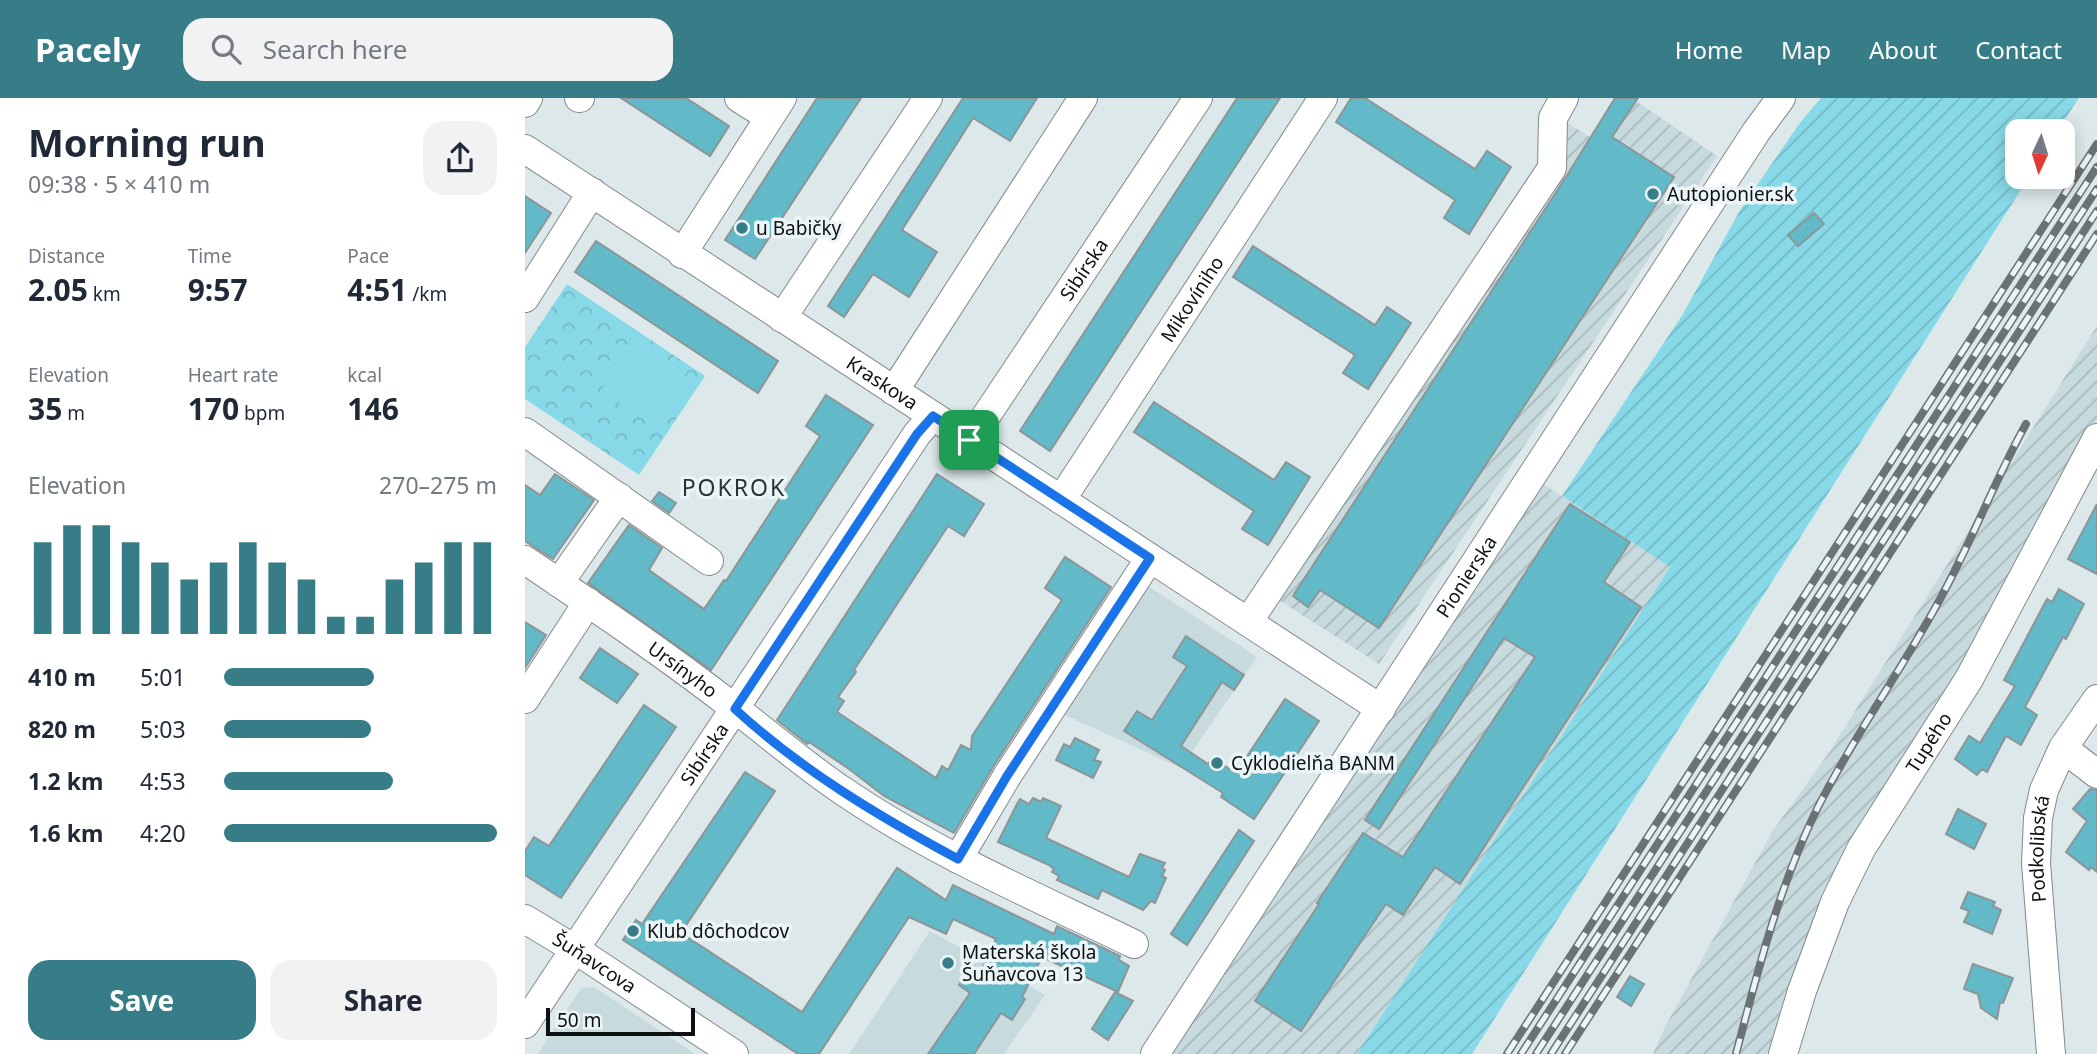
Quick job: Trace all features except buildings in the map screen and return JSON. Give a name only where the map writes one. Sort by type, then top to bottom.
[{"type":"street","points":[[525,103],[529,98]]},
{"type":"street","points":[[682,254],[776,108],[739,98]]},
{"type":"street","points":[[782,318],[928,98]]},
{"type":"street","points":[[894,391],[1083,98]]},
{"type":"street","name":"Sibírska","points":[[969,440],[1198,98]]},
{"type":"street","name":"Mikovíniho","points":[[1061,500],[1323,98]]},
{"type":"street","points":[[1248,622],[1552,168],[1553,118],[1564,98]]},
{"type":"street","name":"Pionierska","points":[[1155,1054],[1781,98]]},
{"type":"street","name":"Kraskova","points":[[525,149],[1381,709]]},
{"type":"street","points":[[528,286],[592,192]]},
{"type":"street","name":"Sibírska","points":[[525,1024],[917,434],[933,416]]},
{"type":"street","points":[[525,432],[709,561]]},
{"type":"street","name":"Tupého","points":[[1783,1054],[1802,991],[1830,915],[1861,849],[1969,678],[2097,438]]},
{"type":"street","points":[[559,583],[619,497]]},
{"type":"street","points":[[958,859],[1007,776],[1150,558]]},
{"type":"street","name":"Ursínyho","points":[[525,560],[588,602],[844,792],[906,831],[958,859],[1134,944]]},
{"type":"street","points":[[525,699],[588,602]]},
{"type":"street","name":"Podkolibská","points":[[2051,1054],[2036,835],[2044,790],[2063,748],[2097,699]]},
{"type":"street","points":[[2063,748],[2097,774]]},
{"type":"street","name":"Šuňavcova","points":[[525,919],[734,1054]]},
{"type":"shaded area","points":[[1636,101],[1717,156],[1379,664],[1274,597],[1563,120],[1605,147]]},
{"type":"shaded area","points":[[2097,326],[2097,420],[1988,621],[1776,1054],[1653,1054],[1665,1027],[1772,832],[1828,754]]},
{"type":"shaded area","points":[[1543,484],[1670,567],[1357,1054],[1172,1054]]},
{"type":"shaded area","points":[[1148,586],[1257,657],[1181,768],[1063,714]]},
{"type":"shaded area","name":"Materská škola Šuňavcova 13","points":[[930,931],[1045,995],[1004,1054],[849,1054]]},
{"type":"shaded area","points":[[594,987],[695,1054],[538,1054],[581,988]]},
{"type":"green space","points":[[1821,98],[2079,98],[2065,119],[2005,119],[2005,189],[2021,189],[1472,1054],[1357,1054],[1670,567],[1562,496],[1683,314],[1739,212],[1799,124]]},
{"type":"green space","points":[[567,284],[705,376],[639,475],[525,399],[525,347]]},
{"type":"green space","points":[[631,343],[692,384],[661,431],[601,391]]},
{"type":"railway","points":[[1507,1054],[2097,144]]},
{"type":"railway","points":[[1521,1054],[2097,167]]},
{"type":"railway","points":[[1536,1054],[2097,189]]},
{"type":"railway","points":[[1551,1054],[2097,211]]},
{"type":"railway","points":[[1565,1054],[2097,234]]},
{"type":"railway","points":[[1736,1054],[1771,929],[1804,837],[1847,755],[1939,601],[2026,424]]},
{"type":"place","name":"Autopionier.sk","points":[[1653,194]]},
{"type":"place","name":"u Babičky","points":[[742,228]]},
{"type":"place","name":"Cyklodielňa BANM","points":[[1217,763]]},
{"type":"place","name":"Klub dôchodcov","points":[[633,931]]},
{"type":"place","name":"Materská škola Šuňavcova 13","points":[[948,963]]},
{"type":"district","name":"POKROK","points":[[734,488]]},
{"type":"route","points":[[933,416],[969,440],[1150,558],[1007,776],[958,859],[906,831],[844,792],[735,709],[917,434],[933,416]]}]
